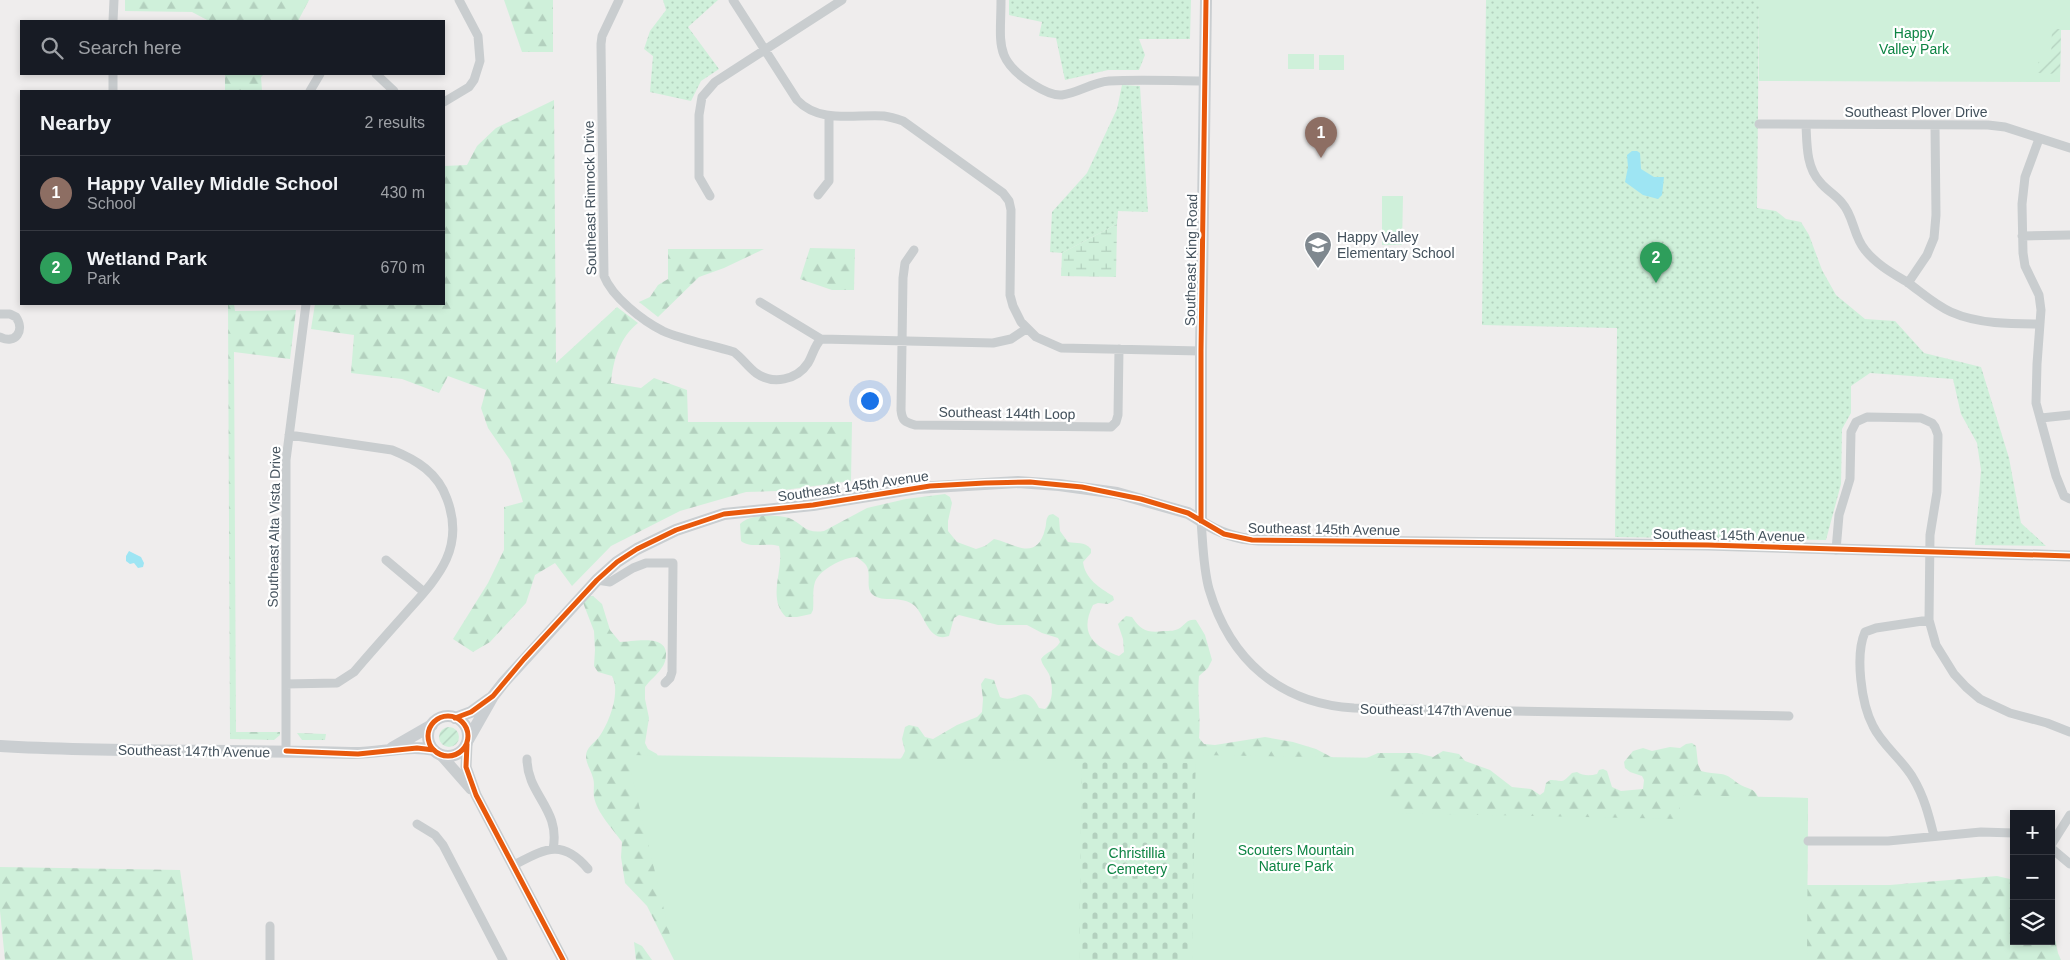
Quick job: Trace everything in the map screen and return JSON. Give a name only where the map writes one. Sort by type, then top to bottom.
[{"type":"main road","name":"Southeast King Road","points":[[1201,521],[1201,351],[1206,0]]},
{"type":"main road","name":"Southeast 145th Avenue","points":[[468,742],[492,696],[524,658],[597,580],[617,562],[638,549],[683,527],[707,518],[740,511],[813,505],[930,486],[1018,482],[1082,487],[1152,502],[1188,513],[1201,521]]},
{"type":"main road","name":"Southeast 145th Avenue","points":[[432,725],[444,717],[455,718],[471,712],[492,696]]},
{"type":"main road","points":[[432,725],[428,738],[437,753],[454,756],[463,750],[468,742],[466,726],[455,718]]},
{"type":"main road","name":"Southeast 147th Avenue","points":[[388,750],[432,725]]},
{"type":"main road","name":"Southeast 147th Avenue","points":[[0,746],[358,754],[417,748],[437,753]]},
{"type":"street","points":[[114,0],[114,20]]},
{"type":"street","points":[[445,101],[469,87],[474,80],[480,61],[478,36],[459,0]]},
{"type":"street","name":"Southeast Rimrock Drive","points":[[619,0],[602,36],[601,44],[604,276],[607,285],[620,299],[664,331],[734,352],[744,359],[756,373],[765,378],[787,379],[798,373],[808,363],[820,339]]},
{"type":"street","points":[[733,0],[764,51],[804,108],[811,112],[829,116],[886,116],[903,121],[1003,193],[1009,201],[1011,210],[1010,295],[1016,314],[1026,329],[1048,344],[1061,348],[1201,351]]},
{"type":"street","points":[[710,196],[699,177],[698,115],[702,97],[715,82],[842,0]]},
{"type":"street","points":[[1002,0],[1002,53],[1008,65],[1025,79],[1057,96],[1066,95],[1085,86],[1107,81],[1205,81]]},
{"type":"street","points":[[113,75],[113,90]]},
{"type":"street","points":[[310,90],[319,75]]},
{"type":"street","points":[[377,75],[393,90]]},
{"type":"street","points":[[818,195],[829,181],[829,116]]},
{"type":"street","name":"Southeast Plover Drive","points":[[1759,124],[1988,125],[2005,127],[2070,148]]},
{"type":"street","points":[[1806,125],[1810,167],[1818,181],[1842,202],[1850,214],[1855,234],[1863,248],[1875,261],[1949,311],[1965,317],[2001,322],[2040,324]]},
{"type":"street","points":[[1908,284],[1934,238],[1935,126]]},
{"type":"street","points":[[2039,139],[2025,176],[2022,204],[2022,236],[2025,266],[2039,296],[2041,310],[2036,403],[2056,476],[2064,496],[2070,499]]},
{"type":"street","points":[[2022,236],[2070,235]]},
{"type":"street","points":[[902,341],[905,263],[914,250]]},
{"type":"street","points":[[760,302],[820,339],[993,343],[1011,339],[1026,329]]},
{"type":"street","name":"Southeast Alta Vista Drive","points":[[286,752],[285,487],[289,435],[306,305]]},
{"type":"street","points":[[0,314],[16,316],[21,328],[19,334],[12,339],[0,337]]},
{"type":"street","name":"Southeast 144th Loop","points":[[902,341],[902,418],[906,422],[915,425],[1104,429],[1111,427],[1116,422],[1118,415],[1119,349]]},
{"type":"street","points":[[2040,418],[2070,415]]},
{"type":"street","points":[[1836,550],[1839,515],[1850,479],[1851,432],[1856,422],[1867,417],[1921,418],[1932,423],[1937,431],[1937,492],[1930,525],[1929,620],[1936,645],[1945,661],[1966,688],[1995,708],[2047,723],[2070,732]]},
{"type":"street","points":[[286,684],[328,685],[346,679],[440,573],[451,546],[453,522],[450,508],[440,485],[432,473],[420,463],[392,450],[289,435]]},
{"type":"street","name":"Southeast 145th Avenue","points":[[1201,521],[1224,534],[1252,540],[1620,546],[1708,545],[2070,556]]},
{"type":"street","name":"Southeast 147th Avenue","points":[[1201,521],[1209,588],[1219,617],[1228,634],[1250,663],[1266,677],[1288,692],[1308,700],[1332,707],[1354,708],[1789,716]]},
{"type":"street","points":[[386,560],[424,592]]},
{"type":"street","points":[[597,580],[610,582],[633,568],[646,563],[673,563],[672,672],[670,678],[665,683]]},
{"type":"street","points":[[1929,620],[1876,628],[1865,632],[1861,641],[1861,667],[1863,698],[1873,726],[1913,778],[1922,796],[1934,836]]},
{"type":"street","points":[[468,742],[466,766],[476,795],[563,960]]},
{"type":"street","points":[[437,753],[476,795]]},
{"type":"street","points":[[527,759],[527,773],[553,821],[555,833],[553,849]]},
{"type":"street","points":[[2055,839],[2070,814]]},
{"type":"street","points":[[417,824],[435,835],[444,845],[500,959]]},
{"type":"street","points":[[1808,841],[1888,841],[1981,832],[2010,833]]},
{"type":"street","points":[[514,865],[544,850],[562,849],[573,853],[588,869]]},
{"type":"street","points":[[2055,850],[2070,864]]},
{"type":"street","points":[[270,926],[270,960]]},
{"type":"green space","points":[[125,0],[309,0],[299,20],[207,20],[192,12],[125,11]]},
{"type":"green space","points":[[504,0],[553,0],[553,52],[522,52]]},
{"type":"green space","points":[[663,0],[718,0],[688,27],[719,69],[701,81],[691,101],[650,92],[653,56],[644,49],[650,31],[666,10]]},
{"type":"green space","points":[[1009,0],[1191,0],[1190,39],[1139,39],[1145,55],[1139,70],[1108,70],[1065,80],[1056,38],[1039,36],[1042,22],[1009,15]]},
{"type":"green space","points":[[1486,0],[1759,0],[1757,208],[1776,211],[1786,219],[1801,222],[1809,235],[1822,270],[1836,295],[1865,319],[1895,321],[1924,353],[1981,367],[2009,458],[2021,523],[2046,546],[1975,545],[1981,470],[1977,443],[1961,414],[1953,379],[1870,373],[1851,386],[1851,413],[1842,429],[1841,484],[1826,540],[1615,537],[1617,328],[1482,325]]},
{"type":"green space","name":"Happy Valley Park","points":[[1759,0],[2070,0],[2070,30],[2061,30],[2060,82],[1759,81]]},
{"type":"green space","points":[[2052,29],[2061,29],[2060,74],[2038,73],[2038,62],[2051,61]]},
{"type":"green space","points":[[1288,54],[1314,54],[1314,69],[1288,69]]},
{"type":"green space","points":[[1319,55],[1344,55],[1344,70],[1319,70]]},
{"type":"green space","points":[[225,75],[263,75],[261,77],[262,90],[225,90]]},
{"type":"green space","points":[[1122,85],[1140,86],[1148,212],[1118,211],[1117,224],[1062,253],[1050,252],[1052,212],[1087,173],[1117,109]]},
{"type":"green space","points":[[554,100],[556,363],[617,307],[638,323],[626,335],[618,350],[611,383],[641,388],[654,378],[687,390],[688,422],[852,422],[851,481],[777,491],[746,492],[680,511],[611,546],[572,586],[555,563],[535,575],[526,603],[490,642],[473,652],[453,639],[488,583],[504,550],[504,507],[523,502],[510,460],[488,428],[481,408],[486,390],[448,376],[439,393],[402,379],[351,373],[354,335],[311,329],[315,305],[445,305],[445,166],[467,165],[477,146],[496,128]]},
{"type":"green space","points":[[1382,196],[1403,196],[1402,245],[1382,245]]},
{"type":"green space","points":[[1117,224],[1116,277],[1061,276],[1062,253]]},
{"type":"green space","points":[[810,248],[855,249],[854,290],[832,290],[800,279]]},
{"type":"green space","points":[[668,249],[764,249],[724,268],[699,277],[658,317],[639,302],[650,297],[658,285],[668,279]]},
{"type":"green space","points":[[228,305],[234,305],[235,311],[296,310],[290,359],[234,352],[236,732],[280,732],[280,735],[274,740],[230,739]]},
{"type":"green space","points":[[945,494],[950,497],[952,503],[948,531],[957,542],[976,549],[985,546],[994,539],[1016,547],[1030,548],[1041,539],[1049,515],[1053,514],[1059,518],[1060,531],[1068,542],[1083,544],[1091,549],[1091,553],[1083,562],[1090,578],[1113,596],[1114,600],[1108,604],[1098,603],[1093,605],[1087,623],[1088,631],[1102,648],[1119,656],[1124,652],[1123,639],[1118,624],[1126,616],[1132,617],[1145,630],[1154,632],[1174,630],[1189,621],[1196,620],[1205,635],[1212,660],[1208,668],[1199,676],[1199,738],[1204,744],[1215,745],[1265,737],[1293,742],[1316,749],[1339,761],[1360,761],[1378,753],[1417,753],[1433,757],[1443,751],[1459,754],[1465,761],[1490,770],[1512,787],[1531,789],[1540,795],[1544,792],[1546,783],[1550,780],[1562,781],[1572,773],[1577,772],[1584,775],[1594,775],[1603,769],[1607,771],[1612,787],[1621,791],[1643,789],[1644,780],[1642,776],[1625,768],[1624,762],[1633,751],[1643,748],[1652,751],[1670,747],[1680,748],[1692,743],[1696,746],[1698,764],[1701,771],[1726,775],[1742,786],[1752,790],[1758,797],[1808,798],[1807,885],[1890,885],[1997,876],[2010,879],[2010,945],[2055,945],[2055,939],[2061,960],[674,960],[647,906],[625,883],[621,857],[622,842],[602,815],[594,797],[594,780],[587,762],[586,753],[607,724],[613,707],[615,690],[612,676],[598,672],[594,666],[594,631],[582,600],[587,596],[593,596],[602,604],[610,630],[620,642],[647,640],[660,643],[664,647],[666,653],[665,661],[645,687],[645,699],[649,718],[645,743],[648,749],[657,754],[660,764],[877,784],[902,757],[905,751],[902,739],[905,727],[909,725],[918,727],[925,737],[933,739],[957,725],[977,717],[982,712],[981,684],[985,678],[994,680],[1000,697],[1006,699],[1025,694],[1034,700],[1039,708],[1045,709],[1050,702],[1052,687],[1049,674],[1041,659],[1060,642],[1058,638],[1042,633],[1027,625],[998,625],[959,615],[954,618],[949,636],[937,636],[928,627],[919,610],[910,602],[876,597],[872,594],[869,588],[868,569],[857,557],[846,559],[827,568],[818,577],[814,585],[813,610],[811,614],[786,617],[777,601],[780,564],[779,546],[749,545],[741,541],[740,524],[750,518],[777,516],[789,518],[808,530],[818,532],[824,531],[867,508],[906,499]]},
{"type":"green space","points":[[445,727],[453,727],[459,733],[459,741],[453,747],[445,747],[439,741],[439,733]]},
{"type":"green space","points":[[297,733],[326,734],[325,740],[302,740]]},
{"type":"green space","points":[[627,755],[1082,761],[1079,960],[676,960]]},
{"type":"green space","name":"Scouters Mountain Nature Park","points":[[1196,755],[1388,758],[1388,813],[1680,819],[1680,795],[1808,798],[1807,960],[1192,960]]},
{"type":"green space","name":"Christillia Cemetery","points":[[1082,761],[1196,763],[1192,960],[1079,960]]},
{"type":"green space","points":[[0,867],[180,870],[193,960],[5,960],[0,911]]},
{"type":"green space","points":[[634,942],[642,946],[652,960],[636,960]]},
{"type":"water","points":[[1632,151],[1640,153],[1641,169],[1654,177],[1664,177],[1662,195],[1658,199],[1643,195],[1625,182],[1628,167],[1627,155]]},
{"type":"water","points":[[129,551],[141,557],[144,563],[143,567],[138,568],[134,563],[130,564],[126,561]]},
{"type":"cycle path","points":[[1201,521],[1201,351],[1206,0]]},
{"type":"cycle path","points":[[455,718],[471,712],[493,696],[524,659],[597,580],[617,562],[637,549],[676,530],[724,514],[813,505],[930,486],[1030,482],[1082,487],[1141,499],[1188,513],[1224,534],[1252,540],[1708,545],[2070,556]]},
{"type":"cycle path","points":[[452,716],[459,719],[465,725],[468,736],[467,744],[459,753],[452,756],[444,756],[437,753],[429,744],[428,732],[431,725],[440,717],[452,716]]},
{"type":"cycle path","points":[[467,744],[466,767],[476,795],[563,960]]},
{"type":"cycle path","points":[[286,751],[358,754],[417,748],[434,750]]},
{"type":"place","name":"Happy Valley Middle School","points":[[1321,158]]},
{"type":"place","name":"Happy Valley Elementary School","points":[[1318,269]]},
{"type":"place","name":"Wetland Park","points":[[1656,283]]}]
